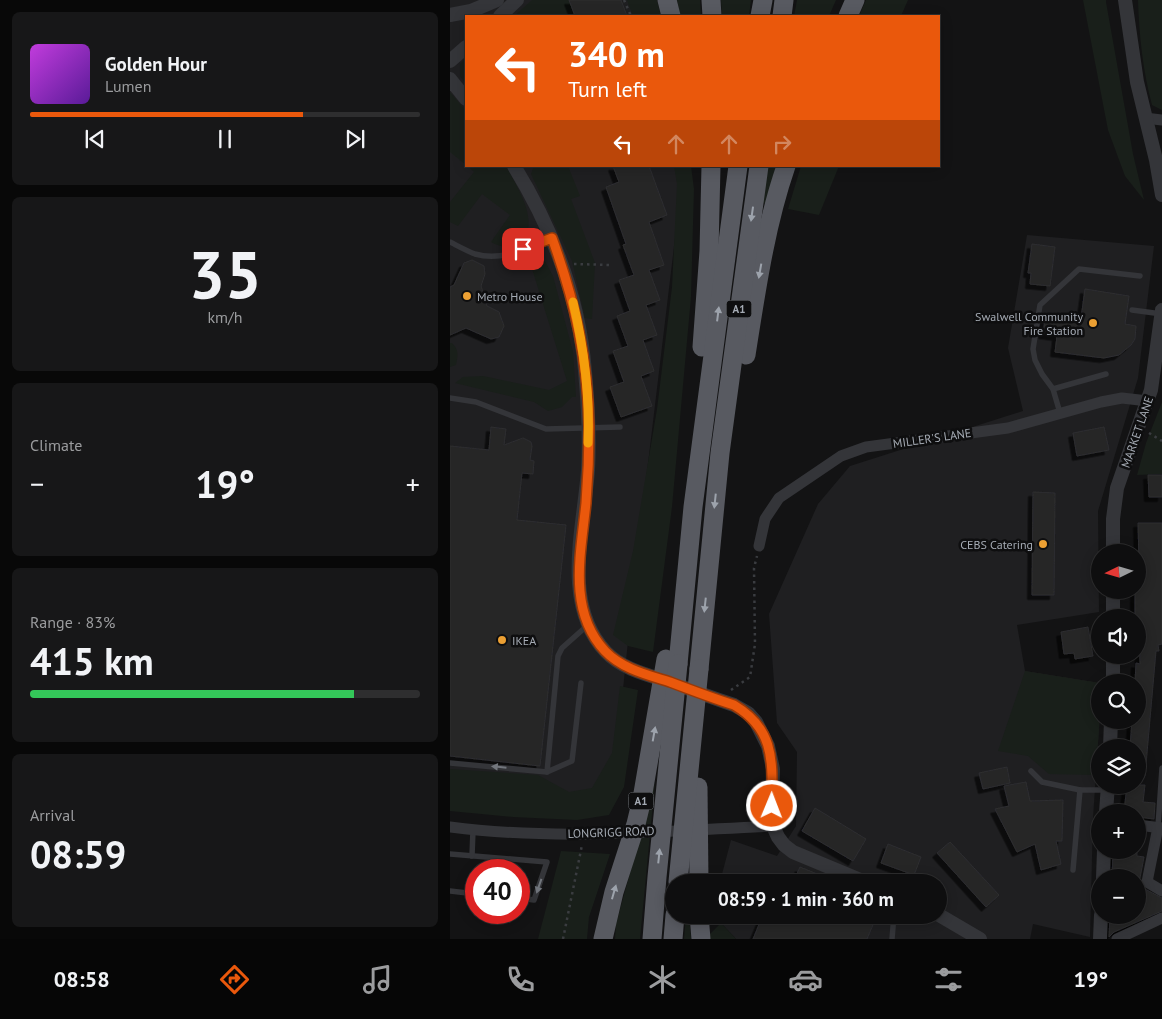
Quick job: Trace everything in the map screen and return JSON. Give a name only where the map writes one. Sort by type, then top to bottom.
[{"type":"highway","points":[[666,0],[671,15]]},
{"type":"highway","points":[[711,0],[712,15]]},
{"type":"highway","points":[[760,15],[763,0]]},
{"type":"highway","points":[[782,15],[784,0]]},
{"type":"highway","points":[[848,15],[855,0]]},
{"type":"highway","points":[[701,167],[708,251]]},
{"type":"highway","points":[[703,432],[700,380],[711,167]]},
{"type":"highway","name":"A1","points":[[652,939],[672,661],[738,167]]},
{"type":"highway","name":"A1","points":[[679,874],[720,453],[759,167]]},
{"type":"highway","points":[[720,453],[743,374],[763,254],[779,186],[786,167]]},
{"type":"highway","name":"A1","points":[[603,939],[614,892],[636,824],[655,729],[672,661]]},
{"type":"highway","name":"A1","points":[[696,706],[699,874]]},
{"type":"highway","points":[[673,939],[674,924]]},
{"type":"highway","points":[[700,924],[701,939]]},
{"type":"street","points":[[451,15],[471,11],[497,0]]},
{"type":"street","points":[[501,15],[517,0]]},
{"type":"street","points":[[1125,0],[1137,82],[1156,160],[1162,195]]},
{"type":"street","points":[[450,61],[465,48]]},
{"type":"street","points":[[450,79],[465,98]]},
{"type":"street","points":[[1145,118],[1162,120]]},
{"type":"street","points":[[516,167],[552,238],[579,329],[585,371],[589,428],[586,503],[578,568],[580,593],[588,624],[596,639],[615,660],[634,670],[734,705],[748,714],[756,722],[768,746],[773,769],[773,826],[784,845],[793,852],[846,874]]},
{"type":"street","name":"MARKET LANE","points":[[1113,544],[1113,519],[1117,488],[1151,390],[1162,310]]},
{"type":"street","name":"MILLER'S LANE","points":[[759,546],[765,519],[779,498],[841,456],[866,447],[1008,428],[1122,398],[1148,401]]},
{"type":"street","name":"LONGRIGG ROAD","points":[[450,827],[520,834],[585,834],[773,826]]},
{"type":"street","points":[[1146,826],[1160,827],[1147,882],[1162,891]]},
{"type":"street","points":[[1117,939],[1162,918]]},
{"type":"street","points":[[947,920],[980,939]]},
{"type":"street","points":[[1100,939],[1101,924]]},
{"type":"lane","points":[[471,11],[485,0]]},
{"type":"lane","points":[[450,242],[475,254],[497,257],[508,255],[552,238]]},
{"type":"lane","points":[[1060,413],[1053,389],[1035,360],[1033,349],[1040,305],[1079,269],[1140,276]]},
{"type":"lane","points":[[1132,310],[1162,314]]},
{"type":"lane","points":[[1053,389],[1106,374]]},
{"type":"lane","points":[[450,398],[476,402],[546,429],[620,427]]},
{"type":"lane","points":[[547,772],[558,656],[562,648],[588,624]]},
{"type":"lane","points":[[450,762],[547,772],[572,761],[581,683]]},
{"type":"lane","points":[[1160,827],[1162,768]]},
{"type":"lane","points":[[1031,771],[1042,782],[1080,790],[1091,789]]},
{"type":"lane","points":[[1073,870],[1080,790]]},
{"type":"lane","points":[[472,856],[473,830]]},
{"type":"lane","points":[[450,854],[510,859]]},
{"type":"lane","points":[[530,861],[547,862],[534,900],[530,899]]},
{"type":"lane","points":[[450,891],[465,893]]},
{"type":"lane","points":[[892,939],[893,924]]},
{"type":"path","points":[[624,0],[631,15]]},
{"type":"path","points":[[561,264],[610,265]]},
{"type":"path","points":[[718,700],[750,678],[755,644],[754,568],[759,546]]},
{"type":"path","points":[[563,939],[585,834]]},
{"type":"shaded area","points":[[450,0],[651,0],[654,15],[465,15],[465,167],[680,167],[682,180],[637,555],[611,804],[450,791]]},
{"type":"shaded area","points":[[532,0],[575,0],[575,15],[515,15]]},
{"type":"shaded area","points":[[627,0],[657,0],[661,15],[633,15]]},
{"type":"shaded area","points":[[677,0],[700,0],[701,15],[680,15]]},
{"type":"shaded area","points":[[721,0],[751,0],[749,15],[722,15]]},
{"type":"shaded area","points":[[797,0],[836,0],[829,15],[794,15]]},
{"type":"shaded area","points":[[866,0],[908,0],[901,15],[859,15]]},
{"type":"shaded area","points":[[1083,0],[1106,0],[1133,154],[1144,200],[1125,176],[1108,130]]},
{"type":"shaded area","points":[[1138,0],[1162,0],[1162,110],[1152,105],[1146,80],[1139,27]]},
{"type":"shaded area","points":[[465,59],[465,83],[460,76],[460,64]]},
{"type":"shaded area","points":[[450,92],[465,110],[465,164],[450,152]]},
{"type":"shaded area","points":[[469,167],[507,167],[521,194],[528,215],[526,234],[517,245],[506,247],[491,242],[510,215],[482,194],[458,226],[450,222],[450,202],[474,172]]},
{"type":"shaded area","points":[[534,167],[568,167],[580,196],[571,199],[595,263],[592,319],[585,318],[572,261],[531,174]]},
{"type":"shaded area","points":[[674,167],[691,167],[694,189],[691,297],[672,507],[653,652],[628,646],[613,635],[633,551],[657,409],[672,287],[677,184]]},
{"type":"shaded area","points":[[768,167],[776,167],[768,204],[762,203]]},
{"type":"shaded area","points":[[801,167],[839,167],[819,215],[788,209]]},
{"type":"shaded area","points":[[1027,235],[1154,246],[1138,378],[1098,511],[1098,544],[1091,544],[1091,599],[1099,599],[1099,609],[1091,609],[1091,613],[1017,625],[1025,671],[1091,682],[1091,729],[1099,729],[1098,739],[1091,739],[1091,794],[1095,794],[1094,804],[1091,804],[1090,937],[1033,924],[1030,939],[736,939],[722,924],[947,924],[947,874],[722,874],[731,840],[777,856],[796,826],[797,752],[777,723],[769,614],[818,504],[850,466],[1023,411],[1008,348]]},
{"type":"shaded area","points":[[529,259],[545,261],[553,276],[573,352],[576,397],[572,397],[562,407],[548,411],[534,402],[455,383],[463,377],[483,376],[549,390],[567,381]]},
{"type":"shaded area","points":[[450,343],[456,348],[457,355],[456,365],[450,367]]},
{"type":"shaded area","points":[[1162,402],[1162,474],[1137,475],[1146,443]]},
{"type":"shaded area","points":[[1025,671],[1091,682],[1091,729],[1099,729],[1098,739],[1091,739],[1091,775],[1049,774],[1028,756],[998,751]]},
{"type":"shaded area","points":[[620,686],[638,690],[624,787],[609,815],[577,820],[513,817],[450,811],[450,769],[538,775],[569,792],[592,788],[612,753]]},
{"type":"shaded area","points":[[655,782],[640,939],[615,939],[616,924]]},
{"type":"shaded area","points":[[561,851],[610,854],[589,917],[587,939],[538,939]]},
{"type":"shaded area","points":[[685,924],[690,924],[691,939],[684,939]]},
{"type":"shaded area","points":[[722,924],[736,939],[710,939],[709,935]]},
{"type":"building","points":[[569,0],[621,0],[627,15],[575,15]]},
{"type":"building","points":[[613,167],[649,167],[667,215],[649,222],[664,265],[649,270],[660,300],[646,305],[657,335],[643,340],[654,371],[641,376],[652,406],[621,417],[610,387],[624,382],[613,351],[628,346],[617,316],[630,311],[619,280],[634,275],[623,245],[626,244],[606,187],[619,182]]},
{"type":"building","points":[[1032,244],[1055,247],[1050,286],[1030,284],[1031,273],[1028,273]]},
{"type":"building","name":"Metro House","points":[[472,260],[484,266],[485,274],[481,286],[487,306],[499,312],[504,326],[499,337],[491,339],[466,328],[450,335],[450,287],[454,285],[464,263]]},
{"type":"building","name":"Swalwell Community Fire Station","points":[[1085,289],[1129,296],[1125,324],[1136,326],[1135,339],[1119,355],[1104,358],[1055,352],[1057,336],[1043,334],[1045,319],[1061,321],[1062,315],[1081,318]]},
{"type":"building","name":"IKEA","points":[[491,427],[506,429],[504,445],[523,438],[531,442],[530,460],[534,461],[533,474],[522,473],[517,520],[566,525],[540,766],[450,756],[450,446],[489,450]]},
{"type":"building","points":[[1104,427],[1109,450],[1077,456],[1073,433]]},
{"type":"building","points":[[1148,475],[1162,475],[1162,497],[1149,497]]},
{"type":"building","name":"CEBS Catering","points":[[1033,492],[1055,493],[1054,595],[1032,595]]},
{"type":"building","points":[[1138,523],[1162,523],[1162,644],[1158,645],[1159,651],[1156,651],[1146,765],[1146,739],[1131,739],[1131,729],[1146,729],[1146,674],[1135,674],[1136,664],[1146,664],[1146,609],[1135,609],[1135,599],[1146,599],[1146,544],[1139,544]]},
{"type":"building","points":[[1088,627],[1091,656],[1075,659],[1074,653],[1064,654],[1061,632]]},
{"type":"building","points":[[1007,767],[1010,783],[983,789],[979,773]]},
{"type":"building","points":[[1026,782],[1030,801],[1063,800],[1062,841],[1056,841],[1061,864],[1041,870],[1035,844],[1017,852],[995,809],[1009,806],[1004,786]]},
{"type":"building","points":[[1126,794],[1144,794],[1143,802],[1155,803],[1154,819],[1146,818],[1146,804],[1125,804]]},
{"type":"building","points":[[815,808],[866,839],[853,861],[802,831]]},
{"type":"building","points":[[950,842],[999,895],[986,907],[937,853]]},
{"type":"building","points":[[888,844],[921,857],[914,874],[881,863]]},
{"type":"building","points":[[1113,859],[1144,859],[1142,869],[1112,869]]},
{"type":"building","points":[[800,867],[817,874],[797,874]]},
{"type":"building","points":[[1146,890],[1162,898],[1162,911],[1146,918]]},
{"type":"building","points":[[759,924],[873,924],[867,939],[753,939]]},
{"type":"building","points":[[1110,924],[1132,924],[1114,932],[1109,937]]},
{"type":"slow traffic","points":[[573,302],[585,371],[589,428],[588,443]]},
{"type":"place","name":"Metro House","points":[[467,296]]},
{"type":"place","name":"Swalwell Community Fire Station","points":[[1093,323]]},
{"type":"place","name":"CEBS Catering","points":[[1043,544]]},
{"type":"place","name":"IKEA","points":[[502,640]]},
{"type":"route","points":[[523,249],[552,238],[564,272],[579,329],[585,371],[589,428],[586,503],[578,580],[583,609],[588,624],[605,651],[615,660],[634,670],[734,705],[748,714],[761,731],[772,758],[772,806]]}]
